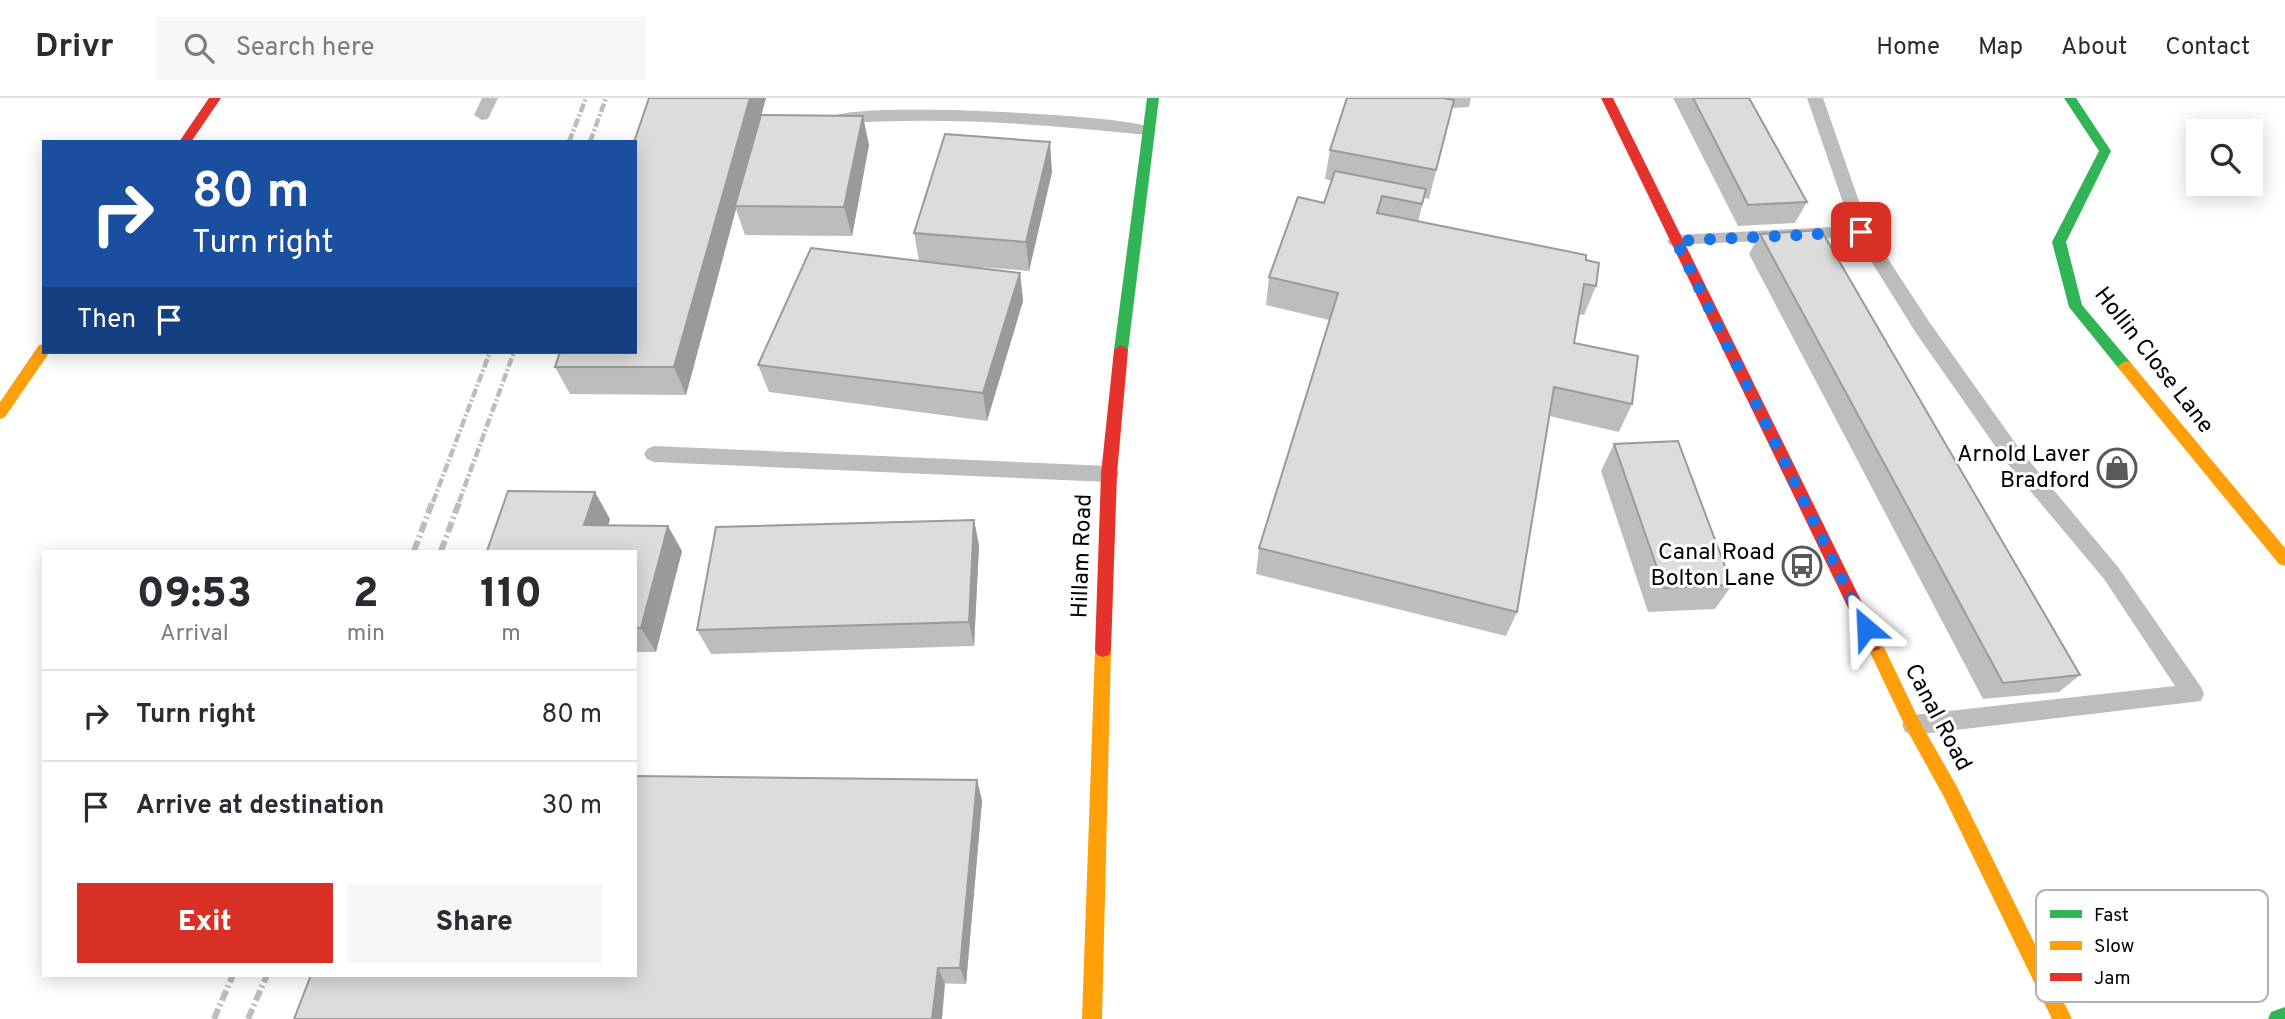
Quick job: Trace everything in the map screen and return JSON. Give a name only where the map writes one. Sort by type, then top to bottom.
[{"type":"street","points":[[187,140],[215,98]]},
{"type":"street","name":"Hillam Road","points":[[1092,1019],[1109,474],[1124,317],[1153,98]]},
{"type":"street","name":"Canal Road","points":[[1606,98],[1913,725],[1950,791],[2036,966]]},
{"type":"street","name":"Hollin Close Lane","points":[[2070,98],[2105,151],[2059,242],[2076,307],[2285,559]]},
{"type":"street","points":[[0,413],[42,352]]},
{"type":"street","name":"Canal Road","points":[[2054,1002],[2062,1019]]},
{"type":"street","points":[[2278,1019],[2285,1017]]},
{"type":"lane","points":[[482,115],[491,98]]},
{"type":"lane","points":[[1815,98],[1861,232],[1923,328],[2014,457],[2111,573],[2193,694],[1913,725]]},
{"type":"lane","points":[[822,120],[887,113],[976,113],[1147,130]]},
{"type":"lane","points":[[1676,241],[1861,232]]},
{"type":"lane","points":[[654,454],[1109,474]]},
{"type":"building","points":[[649,98],[750,98],[674,367],[555,367],[559,354],[637,354],[637,140],[635,140]]},
{"type":"building","points":[[1347,98],[1454,100],[1436,170],[1330,150]]},
{"type":"building","points":[[1693,98],[1749,98],[1807,202],[1748,205]]},
{"type":"building","points":[[761,115],[863,116],[844,207],[735,206]]},
{"type":"building","points":[[945,134],[1050,142],[1026,242],[914,233]]},
{"type":"building","points":[[1335,171],[1426,189],[1422,204],[1382,196],[1377,213],[1586,255],[1586,260],[1599,263],[1596,286],[1584,284],[1574,343],[1638,356],[1632,404],[1554,387],[1517,612],[1259,548],[1338,293],[1269,277],[1298,197],[1324,203]]},
{"type":"building","points":[[1821,230],[2080,675],[2003,683],[1760,234]]},
{"type":"building","points":[[811,248],[1020,273],[983,393],[758,365]]},
{"type":"building","points":[[1678,441],[1732,585],[1664,588],[1614,444]]},
{"type":"building","points":[[508,491],[595,492],[584,525],[668,526],[641,628],[637,628],[637,550],[487,550]]},
{"type":"building","points":[[974,520],[969,622],[697,630],[716,527]]},
{"type":"building","points":[[637,776],[977,780],[960,968],[938,968],[932,1019],[294,1019],[310,977],[637,977]]},
{"type":"railway","points":[[570,140],[586,98]]},
{"type":"railway","points":[[591,140],[606,98]]},
{"type":"railway","points":[[433,502],[489,354]]},
{"type":"railway","points":[[459,502],[513,354]]},
{"type":"railway","points":[[414,550],[433,500]]},
{"type":"railway","points":[[441,550],[460,500]]},
{"type":"railway","points":[[214,1019],[232,977]]},
{"type":"railway","points":[[248,1019],[266,977]]},
{"type":"traffic: fast","points":[[1121,350],[1153,98]]},
{"type":"traffic: fast","points":[[2070,98],[2105,151],[2059,242],[2076,307],[2125,366]]},
{"type":"traffic: fast","points":[[2278,1019],[2285,1017]]},
{"type":"traffic: slow","points":[[0,413],[42,352]]},
{"type":"traffic: slow","points":[[2125,366],[2285,559]]},
{"type":"traffic: slow","points":[[1874,644],[2036,966]]},
{"type":"traffic: slow","points":[[1092,1019],[1103,650]]},
{"type":"traffic: slow","points":[[2054,1002],[2062,1019]]},
{"type":"traffic: jam","points":[[186,140],[215,98]]},
{"type":"traffic: jam","points":[[1607,98],[1874,644]]},
{"type":"traffic: jam","points":[[1103,650],[1109,474],[1121,350]]},
{"type":"place","name":"Arnold Laver Bradford","points":[[2117,468]]},
{"type":"place","name":"Canal Road Bolton Lane","points":[[1802,566]]},
{"type":"route","points":[[1861,232],[1676,241],[1866,628]]}]
